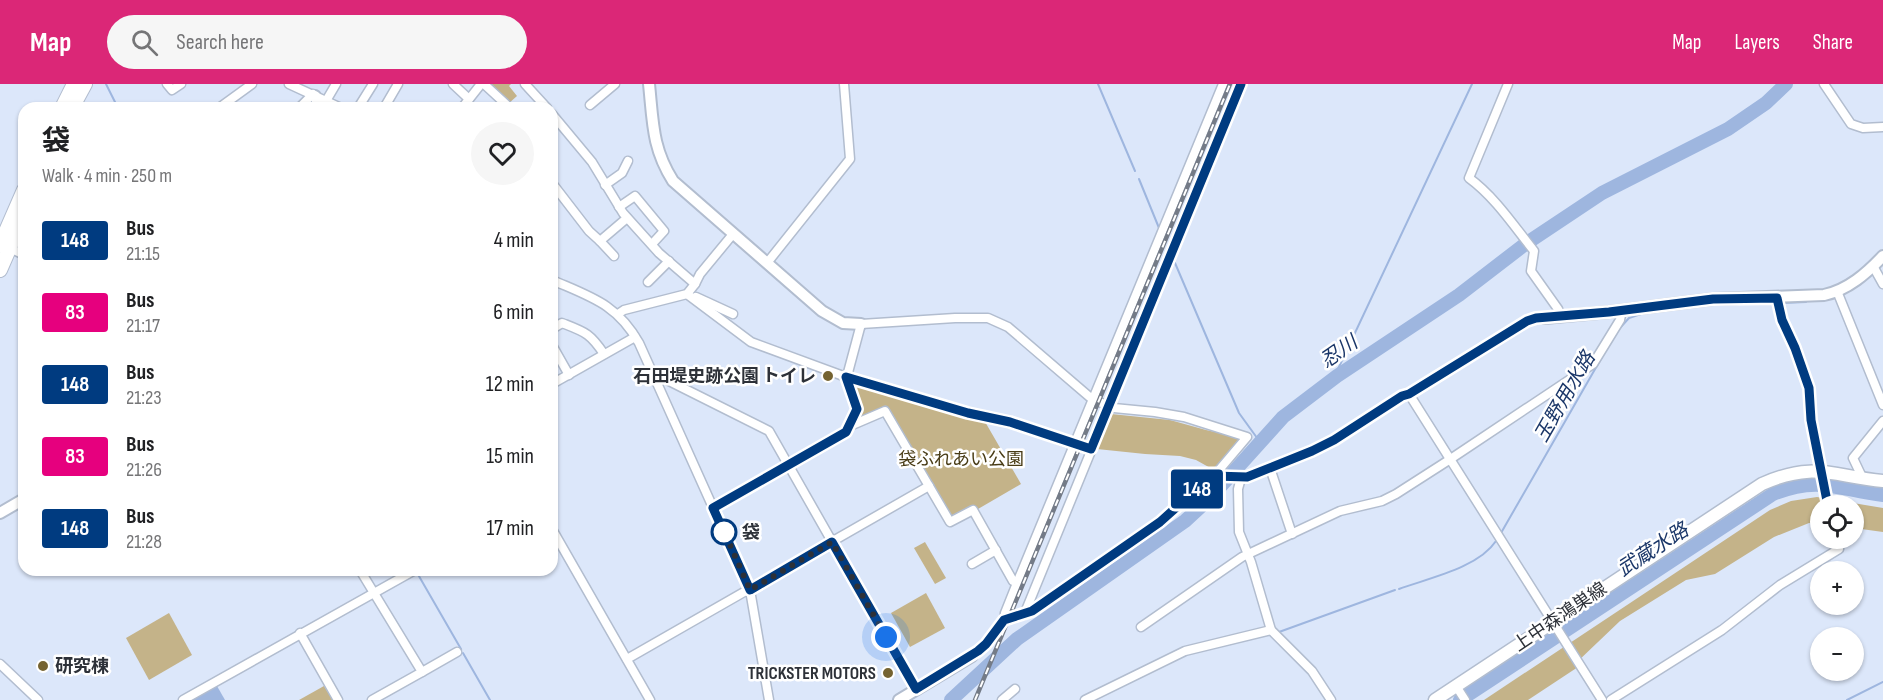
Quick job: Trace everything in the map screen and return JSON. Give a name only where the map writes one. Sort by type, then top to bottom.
[{"type":"highway","points":[[65,102],[74,84]]},
{"type":"highway","points":[[75,102],[85,84]]},
{"type":"highway","points":[[0,270],[4,246],[18,207]]},
{"type":"highway","points":[[4,246],[18,235]]},
{"type":"main road","name":"上中森鴻巣線","points":[[1435,700],[1458,689],[1762,484],[1793,473],[1862,477],[1883,481]]},
{"type":"street","points":[[167,84],[171,90],[181,84]]},
{"type":"street","points":[[227,102],[252,84]]},
{"type":"street","points":[[289,84],[314,95],[321,102]]},
{"type":"street","points":[[324,102],[336,84]]},
{"type":"street","points":[[362,102],[374,84]]},
{"type":"street","points":[[388,102],[398,84]]},
{"type":"street","points":[[453,84],[469,99]]},
{"type":"street","points":[[467,102],[482,84],[503,102]]},
{"type":"street","points":[[540,84],[529,87],[542,102]]},
{"type":"street","points":[[590,105],[615,84]]},
{"type":"street","points":[[649,84],[655,141],[662,164],[673,181],[822,311],[843,323],[861,324],[988,318],[1008,327],[1092,399],[1108,407],[1184,417],[1247,437],[1216,476]]},
{"type":"street","points":[[767,263],[850,159],[844,84]]},
{"type":"street","points":[[899,700],[972,656],[986,644],[1004,620],[1092,399],[1223,84]]},
{"type":"street","points":[[1024,615],[1241,84]]},
{"type":"street","points":[[1508,84],[1469,178],[1481,187],[1534,251],[1531,271],[1558,309],[1561,317]]},
{"type":"street","points":[[1824,84],[1851,124],[1863,128],[1883,127]]},
{"type":"street","points":[[306,102],[314,95]]},
{"type":"street","points":[[558,121],[586,155],[627,218],[695,284]]},
{"type":"street","points":[[605,185],[622,173],[628,161]]},
{"type":"street","points":[[558,191],[589,231],[614,256]]},
{"type":"street","points":[[619,207],[635,196],[664,231],[652,244]]},
{"type":"street","points":[[600,241],[627,218]]},
{"type":"street","points":[[618,314],[624,310],[687,294],[699,274],[733,234]]},
{"type":"street","points":[[4,246],[18,252]]},
{"type":"street","points":[[1880,260],[1883,284]]},
{"type":"street","points":[[1004,620],[1024,615],[1160,522],[1209,478],[1216,476],[1241,478],[1334,440],[1527,321],[1536,318],[1713,299],[1815,296],[1838,291],[1851,284],[1880,260]]},
{"type":"street","points":[[648,282],[669,261]]},
{"type":"street","points":[[558,283],[604,304],[618,314],[635,336],[750,590],[769,700]]},
{"type":"street","points":[[1838,291],[1883,405]]},
{"type":"street","points":[[687,294],[751,342],[846,377],[968,413],[1010,422],[1091,449]]},
{"type":"street","points":[[687,294],[734,314]]},
{"type":"street","points":[[1777,298],[1782,320],[1809,388],[1811,420],[1826,495]]},
{"type":"street","points":[[1141,627],[1248,554],[1347,509],[1382,501],[1449,460],[1593,364],[1620,320],[1623,310]]},
{"type":"street","points":[[558,325],[562,323],[582,331],[593,338],[604,354]]},
{"type":"street","points":[[713,508],[846,432],[857,409],[846,377],[861,324]]},
{"type":"street","points":[[558,381],[635,336]]},
{"type":"street","points":[[558,356],[568,375]]},
{"type":"street","points":[[653,373],[769,431],[916,689]]},
{"type":"street","points":[[1409,394],[1602,700]]},
{"type":"street","points":[[850,426],[885,411],[950,522],[973,510],[1013,580],[1017,583]]},
{"type":"street","points":[[1862,477],[1853,458],[1883,421]]},
{"type":"street","points":[[1270,468],[1292,534]]},
{"type":"street","points":[[1241,478],[1238,489],[1239,528],[1271,630],[1312,671],[1331,700]]},
{"type":"street","points":[[627,659],[929,486]]},
{"type":"street","points":[[0,513],[18,502]]},
{"type":"street","points":[[558,539],[650,700]]},
{"type":"street","points":[[1611,700],[1722,630],[1780,585],[1839,549]]},
{"type":"street","points":[[972,564],[996,550]]},
{"type":"street","points":[[364,576],[422,672]]},
{"type":"street","points":[[183,700],[405,576]]},
{"type":"street","points":[[1085,700],[1185,651],[1271,630]]},
{"type":"street","points":[[300,633],[338,700]]},
{"type":"street","points":[[372,700],[457,652]]},
{"type":"street","points":[[0,664],[39,700]]},
{"type":"street","points":[[1002,700],[1015,689]]},
{"type":"street","points":[[1458,689],[1466,700]]},
{"type":"green space","points":[[488,84],[511,84],[509,86],[517,96],[510,102],[506,102]]},
{"type":"green space","name":"袋ふれあい公園","points":[[850,379],[984,420],[1021,484],[978,509],[975,506],[953,519],[950,518],[886,407],[860,421],[857,420],[862,411]]},
{"type":"green space","points":[[1111,414],[1170,420],[1243,438],[1214,470],[1196,460],[1180,456],[1097,449]]},
{"type":"green space","points":[[1810,498],[1810,523],[1774,537],[1715,574],[1686,580],[1620,621],[1576,663],[1578,667],[1528,700],[1484,700],[1770,510],[1791,501]]},
{"type":"green space","points":[[1864,505],[1883,508],[1883,532],[1864,529]]},
{"type":"green space","points":[[925,542],[946,578],[935,584],[914,548]]},
{"type":"green space","points":[[926,593],[945,628],[910,647],[891,613]]},
{"type":"green space","points":[[169,613],[192,655],[149,680],[126,638]]},
{"type":"green space","points":[[324,686],[333,700],[299,700]]},
{"type":"water","points":[[217,686],[225,700],[192,700]]},
{"type":"waterway","points":[[106,84],[115,102]]},
{"type":"waterway","points":[[1098,84],[1135,171]]},
{"type":"waterway","points":[[1337,376],[1338,369],[1472,84]]},
{"type":"waterway","name":"忍川","points":[[951,700],[1017,639],[1185,521],[1210,498],[1283,417],[1337,376],[1459,295],[1524,245],[1602,193],[1728,129],[1766,103],[1786,84]]},
{"type":"waterway","points":[[1139,179],[1159,228]]},
{"type":"waterway","points":[[1175,263],[1239,413],[1260,442]]},
{"type":"waterway","name":"玉野用水路","points":[[1781,303],[1806,302]]},
{"type":"waterway","name":"玉野用水路","points":[[1707,305],[1773,303]]},
{"type":"waterway","name":"玉野用水路","points":[[1619,329],[1629,318],[1644,313]]},
{"type":"waterway","name":"玉野用水路","points":[[1501,533],[1602,357]]},
{"type":"waterway","name":"武蔵水路","points":[[1460,700],[1773,494],[1804,485],[1829,485],[1883,495]]},
{"type":"waterway","name":"玉野用水路","points":[[1399,589],[1465,565],[1488,550],[1496,541]]},
{"type":"waterway","points":[[419,576],[461,649]]},
{"type":"waterway","name":"玉野用水路","points":[[1279,632],[1395,590]]},
{"type":"waterway","points":[[463,653],[490,700]]},
{"type":"waterway","points":[[1847,700],[1883,682]]},
{"type":"railway","points":[[975,700],[1230,84]]},
{"type":"bus line","name":"148","points":[[1241,84],[1091,449],[1010,422],[968,413],[846,377],[857,412],[846,432],[713,508],[750,590],[832,542],[916,689],[972,656],[986,644],[1004,620],[1032,611],[1160,522],[1209,478],[1214,476],[1247,477],[1312,451],[1334,440],[1532,318],[1609,312],[1713,299],[1777,298],[1785,329],[1795,348],[1809,388],[1809,409],[1826,495]]},
{"type":"place","name":"石田堤史跡公園 トイレ","points":[[828,376]]},
{"type":"place","name":"袋","points":[[724,532]]},
{"type":"place","name":"研究棟","points":[[43,666]]},
{"type":"place","name":"TRICKSTER MOTORS","points":[[888,673]]},
{"type":"route","points":[[724,532],[723,529],[750,590],[832,542],[886,637]]}]
